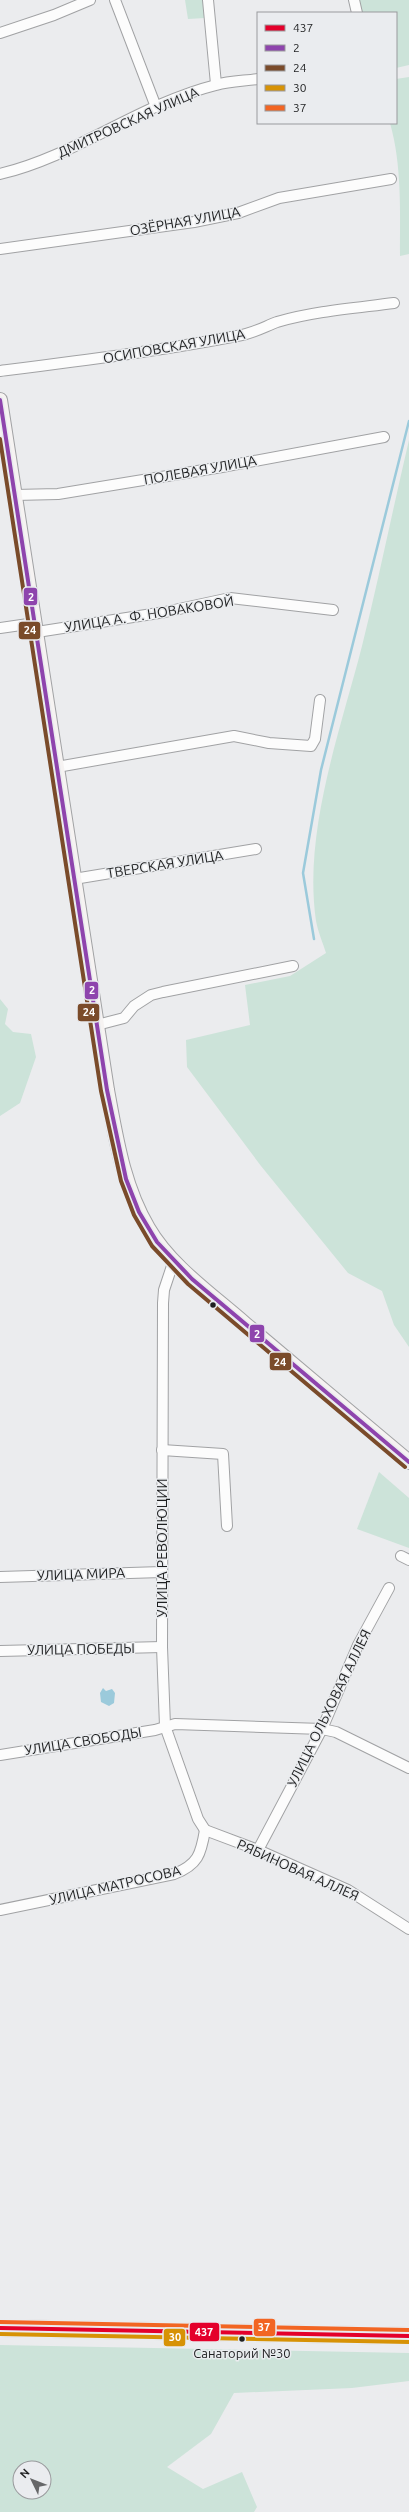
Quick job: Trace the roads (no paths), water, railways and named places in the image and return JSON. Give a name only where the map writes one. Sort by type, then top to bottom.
[{"type":"highway","points":[[0,2317],[409,2325]]},
{"type":"highway","points":[[0,2328],[409,2336]]},
{"type":"main road","points":[[0,400],[97,1024],[116,1138],[128,1185],[148,1228],[174,1260],[215,1298],[409,1462]]},
{"type":"street","points":[[0,33],[54,15],[90,0]]},
{"type":"street","points":[[115,0],[156,107]]},
{"type":"street","points":[[208,0],[216,84]]},
{"type":"street","points":[[354,0],[357,12]]},
{"type":"street","name":"ДМИТРОВСКАЯ УЛИЦА","points":[[0,174],[45,160],[156,107],[216,84],[257,79]]},
{"type":"street","name":"ОЗЁРНАЯ УЛИЦА","points":[[0,249],[194,222],[238,213],[279,198],[390,179]]},
{"type":"street","name":"ОСИПОВСКАЯ УЛИЦА","points":[[0,371],[143,353],[247,334],[277,322],[346,309],[394,303]]},
{"type":"street","name":"ПОЛЕВАЯ УЛИЦА","points":[[15,495],[74,491],[222,467],[384,437]]},
{"type":"street","name":"УЛИЦА А. Ф. НОВАКОВОЙ","points":[[0,628],[36,627],[165,612],[230,598],[333,610]]},
{"type":"street","points":[[57,767],[234,736],[270,743],[311,746],[315,739],[320,700]]},
{"type":"street","name":"ТВЕРСКАЯ УЛИЦА","points":[[74,879],[256,849]]},
{"type":"street","points":[[97,1024],[124,1018],[134,1006],[157,993],[293,966]]},
{"type":"street","name":"УЛИЦА РЕВОЛЮЦИИ","points":[[174,1260],[164,1290],[163,1303],[162,1647],[166,1726],[198,1819],[205,1830]]},
{"type":"street","points":[[162,1450],[223,1454],[227,1526]]},
{"type":"street","name":"УЛИЦА МИРА","points":[[0,1577],[162,1572]]},
{"type":"street","name":"УЛИЦА ОЛЬХОВАЯ АЛЛЕЯ","points":[[258,1850],[322,1729],[358,1645],[388,1588]]},
{"type":"street","name":"УЛИЦА ПОБЕДЫ","points":[[0,1651],[162,1647]]},
{"type":"street","name":"УЛИЦА СВОБОДЫ","points":[[0,1755],[155,1730],[175,1724],[322,1729],[336,1732],[409,1768]]},
{"type":"street","name":"РЯБИНОВАЯ АЛЛЕЯ","points":[[205,1830],[258,1850],[348,1890],[409,1929]]},
{"type":"street","name":"УЛИЦА МАТРОСОВА","points":[[0,1910],[174,1874],[187,1869],[195,1862],[199,1854],[205,1830]]},
{"type":"water","points":[[103,1688],[106,1691],[112,1689],[115,1693],[114,1703],[109,1706],[101,1702],[100,1693]]},
{"type":"waterway","points":[[314,939],[303,873],[321,770],[409,421]]},
{"type":"place","name":"Санаторий №30","points":[[242,2339]]}]
